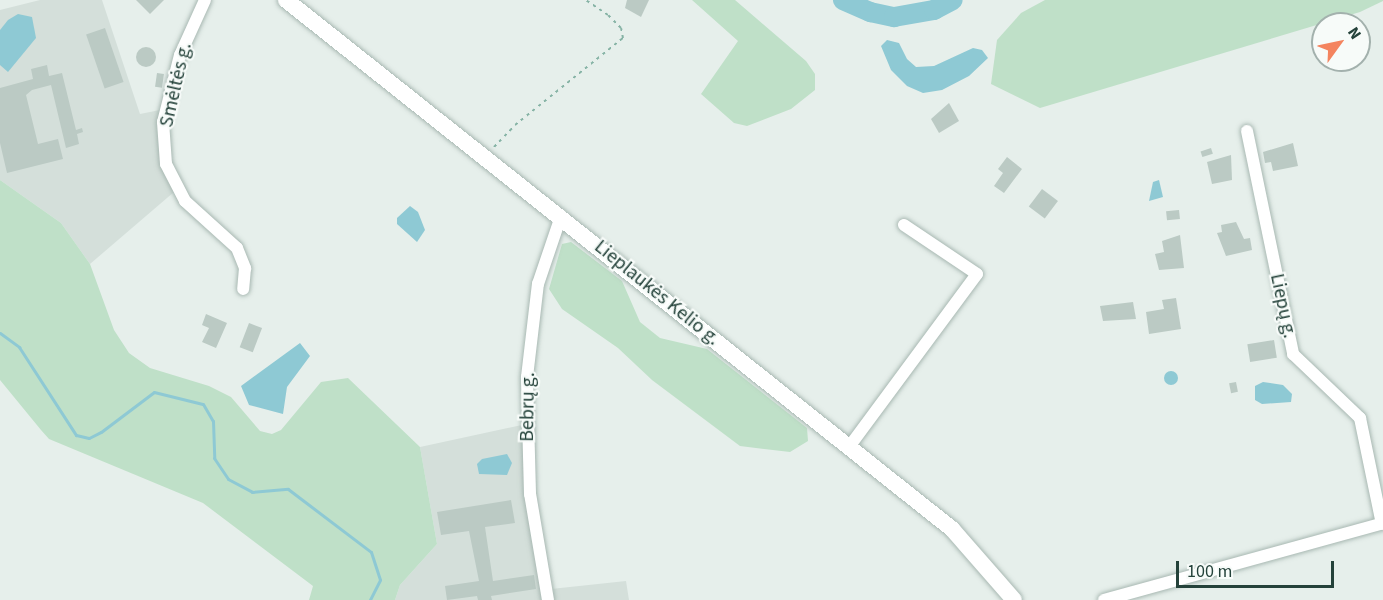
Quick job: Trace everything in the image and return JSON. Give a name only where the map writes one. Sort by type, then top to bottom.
[{"type":"main road","name":"Lieplaukės Kelio g.","points":[[286,0],[561,216],[952,529],[1014,600]]},
{"type":"street","name":"Smėltės g.","points":[[205,0],[180,55],[163,122],[166,165],[185,201],[237,248],[245,268],[243,288]]},
{"type":"street","name":"Liepų g.","points":[[1246,131],[1293,354],[1360,418],[1382,524]]},
{"type":"street","name":"Bebrų g.","points":[[548,600],[530,494],[527,377],[538,285],[561,216]]},
{"type":"street","points":[[849,447],[977,274],[904,225]]},
{"type":"street","points":[[1104,600],[1382,524]]},
{"type":"path","points":[[485,157],[515,125],[623,38],[621,28],[608,15],[586,0]]},
{"type":"shaded area","points":[[40,0],[102,0],[140,114],[160,110],[166,175],[174,192],[90,264],[61,223],[0,180],[0,10]]},
{"type":"shaded area","points":[[531,423],[532,464],[551,589],[626,581],[629,600],[395,600],[400,585],[437,544],[420,447]]},
{"type":"green space","points":[[692,0],[735,0],[806,61],[815,74],[815,90],[791,109],[747,126],[734,123],[701,94],[738,41]]},
{"type":"green space","points":[[1045,0],[1383,0],[1360,12],[1311,12],[1311,27],[1040,108],[991,84],[997,40],[1021,13]]},
{"type":"green space","points":[[0,180],[61,223],[90,264],[114,330],[129,353],[150,368],[209,386],[231,397],[260,431],[272,434],[281,430],[321,382],[348,378],[420,447],[437,544],[400,585],[395,600],[309,600],[313,586],[203,503],[49,439],[0,380]]},
{"type":"green space","points":[[571,242],[622,281],[640,322],[660,338],[707,349],[807,428],[808,441],[790,452],[740,446],[652,380],[618,348],[562,309],[549,289],[562,244]]},
{"type":"water","points":[[18,14],[32,17],[36,38],[8,72],[0,65],[0,30],[8,20]]},
{"type":"water","points":[[887,40],[899,43],[907,59],[916,67],[934,66],[973,48],[982,50],[988,58],[969,76],[942,90],[923,93],[907,86],[891,70],[881,46]]},
{"type":"water","points":[[1159,180],[1163,197],[1149,201],[1153,182]]},
{"type":"water","points":[[410,206],[418,212],[425,230],[417,242],[397,224],[397,218]]},
{"type":"water","points":[[300,343],[310,356],[287,387],[283,414],[249,405],[241,386]]},
{"type":"water","points":[[1168,371],[1174,371],[1178,378],[1174,385],[1168,385],[1164,381],[1164,375]]},
{"type":"water","points":[[1263,382],[1283,385],[1292,394],[1291,402],[1262,404],[1255,400],[1255,386]]},
{"type":"water","points":[[507,454],[512,463],[507,475],[479,474],[477,464],[482,459]]},
{"type":"building","points":[[136,0],[164,0],[150,14]]},
{"type":"building","points":[[627,0],[649,0],[641,17],[625,8]]},
{"type":"building","points":[[105,28],[124,82],[105,88],[86,35]]},
{"type":"building","points":[[146,47],[153,50],[156,57],[153,64],[146,67],[139,64],[136,57],[139,50]]},
{"type":"building","points":[[47,65],[49,76],[62,73],[76,130],[82,128],[83,132],[77,134],[79,144],[66,148],[51,85],[32,90],[26,95],[38,144],[58,139],[63,159],[7,173],[0,143],[0,88],[33,79],[31,69]]},
{"type":"building","points":[[157,73],[164,74],[162,88],[155,87]]},
{"type":"building","points":[[949,103],[959,121],[939,133],[931,119]]},
{"type":"building","points":[[1293,143],[1298,166],[1273,171],[1271,162],[1265,163],[1263,152]]},
{"type":"building","points":[[1211,148],[1213,154],[1202,157],[1201,151]]},
{"type":"building","points":[[1231,155],[1232,180],[1212,184],[1207,162]]},
{"type":"building","points":[[1007,157],[1022,169],[1004,193],[994,186],[1003,173],[998,169]]},
{"type":"building","points":[[1042,189],[1058,201],[1045,219],[1029,207]]},
{"type":"building","points":[[1179,210],[1180,219],[1167,220],[1166,211]]},
{"type":"building","points":[[1236,222],[1244,239],[1250,238],[1252,250],[1226,256],[1217,233],[1222,232],[1221,225]]},
{"type":"building","points":[[1180,235],[1184,268],[1159,270],[1155,254],[1164,252],[1162,241]]},
{"type":"building","points":[[1176,298],[1181,329],[1149,334],[1146,312],[1164,309],[1162,300]]},
{"type":"building","points":[[1133,302],[1136,319],[1103,321],[1100,306]]},
{"type":"building","points":[[206,314],[227,323],[216,348],[202,342],[209,328],[202,325]]},
{"type":"building","points":[[249,323],[262,328],[253,352],[240,347]]},
{"type":"building","points":[[1274,340],[1277,358],[1250,362],[1247,344]]},
{"type":"building","points":[[1236,382],[1238,392],[1231,393],[1229,383]]},
{"type":"building","points":[[511,500],[515,523],[485,527],[493,581],[534,575],[536,589],[491,596],[492,600],[478,600],[477,596],[447,600],[445,586],[479,581],[469,531],[441,535],[437,512]]},
{"type":"waterway","points":[[843,0],[870,12],[894,17],[934,10],[953,0]]},
{"type":"waterway","points":[[0,333],[19,347],[76,435],[89,438],[101,432],[154,392],[203,404],[213,421],[214,458],[228,479],[252,492],[288,489],[371,552],[380,580],[370,600]]}]
